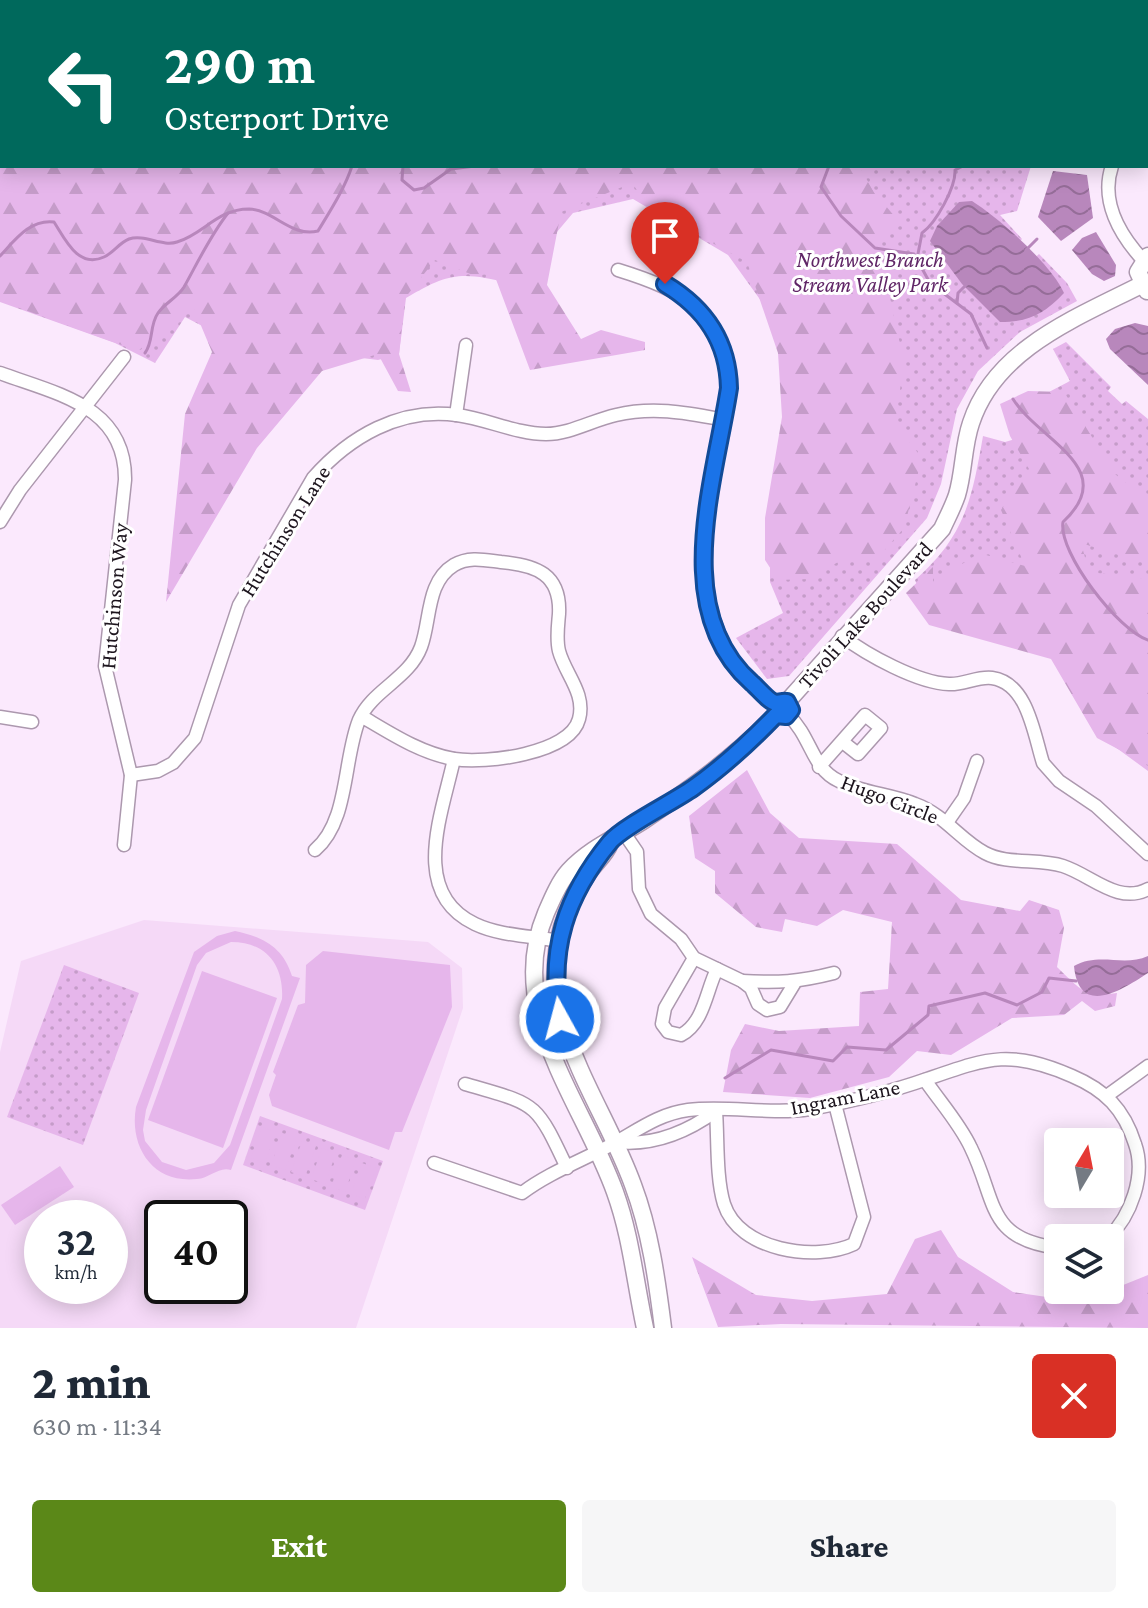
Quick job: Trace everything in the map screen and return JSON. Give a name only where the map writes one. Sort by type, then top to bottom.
[{"type":"street","points":[[1112,168],[1109,194],[1114,220],[1124,240],[1146,258],[1138,272],[1144,288]]},
{"type":"street","name":"Hugo Circle","points":[[618,270],[665,284],[683,295],[707,318],[720,339],[729,369],[725,420],[704,545],[706,592],[713,621],[727,653],[742,674],[782,709],[809,739],[819,767],[839,781],[916,804],[948,821],[984,853],[1064,866],[1120,893],[1134,894],[1148,889]]},
{"type":"street","name":"Tivoli Lake Boulevard","points":[[645,1328],[628,1237],[598,1152],[538,1019],[532,982],[538,937],[552,898],[567,873],[592,850],[617,838],[733,758],[782,709],[842,636],[942,529],[957,494],[970,426],[982,393],[1004,367],[1022,350],[1144,288]]},
{"type":"street","points":[[456,415],[466,345]]},
{"type":"street","points":[[0,522],[20,490],[124,357]]},
{"type":"street","points":[[0,373],[86,408]]},
{"type":"street","name":"Hutchinson Way","points":[[86,408],[114,431],[125,461],[105,666],[131,775],[124,845]]},
{"type":"street","name":"Hutchinson Lane","points":[[131,775],[158,771],[173,763],[195,738],[239,605],[313,478],[329,460],[379,426],[429,415],[456,415],[543,434],[558,433],[647,409],[725,420]]},
{"type":"street","points":[[315,850],[325,841],[335,820],[352,738],[361,716],[412,663],[421,646],[434,591],[443,574],[453,565],[468,559],[537,568],[552,581],[559,604],[559,651],[578,693],[579,721],[557,745],[486,760],[454,759],[409,745],[361,716]]},
{"type":"street","points":[[842,636],[872,656],[929,681],[950,684],[990,677],[1007,683],[1024,702],[1043,763],[1049,772],[1096,806],[1148,854]]},
{"type":"street","points":[[0,717],[32,722]]},
{"type":"street","points":[[819,767],[844,743]]},
{"type":"street","points":[[454,759],[433,856],[441,895],[475,924],[559,941]]},
{"type":"street","points":[[948,821],[964,798],[977,761]]},
{"type":"street","points":[[617,838],[637,852],[639,889],[644,903],[694,958],[742,981],[751,988],[758,1004],[767,1010],[780,1007],[794,984]]},
{"type":"street","name":"Tivoli Lake Boulevard","points":[[617,838],[573,897],[559,941],[555,990],[560,1019],[634,1187],[654,1263],[663,1328]]},
{"type":"street","points":[[694,958],[665,1008],[662,1024],[668,1032],[681,1035],[689,1031],[717,969]]},
{"type":"street","points":[[742,981],[765,979],[794,984],[834,973]]},
{"type":"street","name":"Ingram Lane","points":[[434,1163],[522,1193],[616,1142],[633,1129],[671,1113],[691,1109],[806,1110],[925,1080],[971,1062],[1017,1058],[1052,1067],[1108,1095]]},
{"type":"street","points":[[1118,1224],[1125,1215],[1137,1177],[1137,1147],[1126,1120],[1108,1095],[1148,1066]]},
{"type":"street","points":[[925,1080],[971,1147],[988,1199],[1007,1231],[1024,1241],[1044,1245]]},
{"type":"street","points":[[465,1084],[531,1105],[544,1117],[567,1168]]},
{"type":"street","points":[[716,1111],[720,1186],[725,1207],[736,1224],[752,1236],[789,1249],[823,1252],[854,1244],[864,1217],[835,1104]]},
{"type":"street","name":"Ingram Lane","points":[[616,1142],[637,1145],[667,1136],[694,1127],[716,1111]]},
{"type":"shaded area","points":[[144,920],[428,942],[462,968],[463,1008],[356,1328],[0,1328],[0,1052],[21,961]]},
{"type":"green space","name":"Northwest Branch Stream Valley Park","points":[[0,168],[1030,168],[1017,211],[1000,215],[1022,239],[1010,252],[1025,267],[1039,254],[1067,283],[1077,301],[1020,332],[978,371],[957,409],[941,484],[927,518],[789,676],[767,679],[736,638],[783,613],[770,582],[770,518],[785,420],[782,330],[728,255],[633,199],[573,213],[513,284],[482,277],[458,276],[435,283],[406,298],[399,354],[378,360],[233,342],[185,317],[155,363],[115,343],[0,302]]},
{"type":"green space","name":"Northwest Branch Stream Valley Park","points":[[0,168],[860,168],[874,192],[901,224],[878,244],[904,362],[895,424],[922,458],[904,528],[876,560],[838,562],[810,579],[778,580],[765,560],[765,518],[782,417],[778,353],[747,262],[650,209],[632,183],[561,212],[547,285],[581,339],[601,330],[645,342],[645,350],[530,370],[494,274],[473,275],[435,260],[405,298],[399,354],[411,392],[398,391],[378,354],[322,371],[257,448],[166,602],[185,414],[212,352],[192,304],[138,351],[0,301]]},
{"type":"green space","points":[[1066,342],[1111,387],[1108,391],[1122,404],[1126,401],[1148,419],[1148,771],[1107,741],[1070,647],[931,622],[915,580],[932,564],[956,532],[970,498],[983,436],[1005,442],[1019,438],[1047,393],[1070,381],[1053,349]]},
{"type":"green space","points":[[1028,391],[1064,392],[1115,474],[1148,501],[1148,564],[1081,543],[1089,572],[1148,579],[1148,765],[1097,738],[1051,659],[929,625],[906,593],[933,567],[933,583],[979,553],[1025,566],[1001,510],[1029,469],[1010,436],[1000,404]]},
{"type":"green space","points":[[747,770],[770,813],[799,838],[897,844],[961,900],[1020,911],[1029,900],[1059,910],[1064,928],[1057,967],[1089,993],[1117,993],[1115,1006],[1095,1011],[1082,1001],[1064,1015],[1012,1018],[951,1055],[917,1051],[889,1077],[810,1098],[723,1092],[731,1050],[745,1024],[779,1031],[859,1026],[860,992],[888,989],[892,922],[843,910],[817,926],[785,919],[782,932],[756,927],[715,893],[715,871],[695,858],[689,816]]},
{"type":"green space","points":[[235,931],[263,940],[283,958],[292,976],[300,978],[231,1170],[197,1179],[181,1179],[156,1169],[147,1160],[136,1135],[136,1107],[194,952],[217,936]],"holes":[[[231,942],[244,943],[271,958],[280,976],[282,999],[230,1145],[214,1163],[186,1170],[162,1162],[145,1141],[146,1110],[197,965],[206,953]]]},
{"type":"green space","points":[[323,951],[450,965],[452,1007],[402,1132],[395,1132],[389,1150],[272,1106],[269,1095],[276,1075],[273,1072],[298,1005],[305,1003],[306,965]]},
{"type":"green space","points":[[64,965],[139,993],[83,1145],[7,1117]]},
{"type":"green space","points":[[202,971],[277,998],[223,1148],[148,1120]]},
{"type":"green space","points":[[260,1116],[383,1161],[365,1210],[243,1165]]},
{"type":"green space","points":[[262,1127],[276,1132],[265,1163],[251,1158]]},
{"type":"green space","points":[[282,1133],[297,1138],[285,1170],[271,1165]]},
{"type":"green space","points":[[302,1141],[316,1146],[305,1177],[291,1172]]},
{"type":"green space","points":[[322,1148],[336,1153],[325,1184],[311,1179]]},
{"type":"green space","points":[[342,1155],[356,1160],[345,1192],[331,1187]]},
{"type":"green space","points":[[362,1163],[376,1168],[365,1199],[351,1194]]},
{"type":"green space","points":[[60,1166],[74,1187],[54,1200],[24,1200],[24,1219],[15,1225],[1,1205]]},
{"type":"green space","points":[[941,1230],[958,1257],[1013,1292],[1044,1297],[1044,1304],[1124,1304],[1124,1285],[1148,1275],[1148,1328],[781,1324],[718,1327],[692,1257],[756,1295],[812,1301],[887,1294],[915,1239]]},
{"type":"water","points":[[1053,171],[1087,175],[1093,218],[1061,241],[1038,217]]},
{"type":"water","points":[[972,201],[1023,242],[1057,281],[1064,293],[1043,311],[1028,318],[1000,322],[962,284],[930,241],[937,226],[959,202]]},
{"type":"water","points":[[1096,232],[1116,265],[1115,276],[1104,281],[1092,274],[1072,250],[1082,238]]},
{"type":"water","points":[[1135,323],[1148,326],[1148,385],[1110,349],[1106,339],[1115,329]]},
{"type":"water","points":[[1148,956],[1148,973],[1103,995],[1093,996],[1084,991],[1074,966],[1093,960],[1130,960]]},
{"type":"waterway","points":[[0,256],[30,227],[45,222],[54,222],[80,256],[95,260],[129,239],[177,242],[219,217],[238,210],[249,209],[267,214],[300,231],[318,231],[351,168]]},
{"type":"waterway","points":[[403,168],[402,180],[414,190],[424,188],[451,169],[459,168]]},
{"type":"waterway","points":[[828,168],[821,187],[841,216],[875,248],[914,254],[930,283],[971,314],[987,348]]},
{"type":"waterway","points":[[917,259],[922,233],[944,204],[955,170],[959,168]]},
{"type":"waterway","points":[[145,353],[158,313],[184,287],[228,213]]},
{"type":"waterway","points":[[1026,250],[1037,239]]},
{"type":"waterway","points":[[957,303],[958,293],[967,284]]},
{"type":"waterway","points":[[1013,399],[1080,470],[1083,486],[1079,503],[1063,522],[1064,536],[1080,571],[1107,607],[1136,634],[1148,640]]},
{"type":"waterway","points":[[725,1078],[771,1050],[833,1061],[847,1047],[886,1050],[928,1015],[929,1006],[985,993],[1017,1005],[1042,992],[1049,978],[1076,981]]},
{"type":"route","points":[[560,1019],[555,990],[555,960],[562,926],[573,897],[590,870],[607,852],[610,843],[733,758],[776,715],[786,716],[791,710],[787,702],[780,700],[776,703],[742,674],[727,653],[713,621],[703,573],[704,545],[729,388],[729,369],[720,339],[707,318],[683,295],[665,284]]}]
